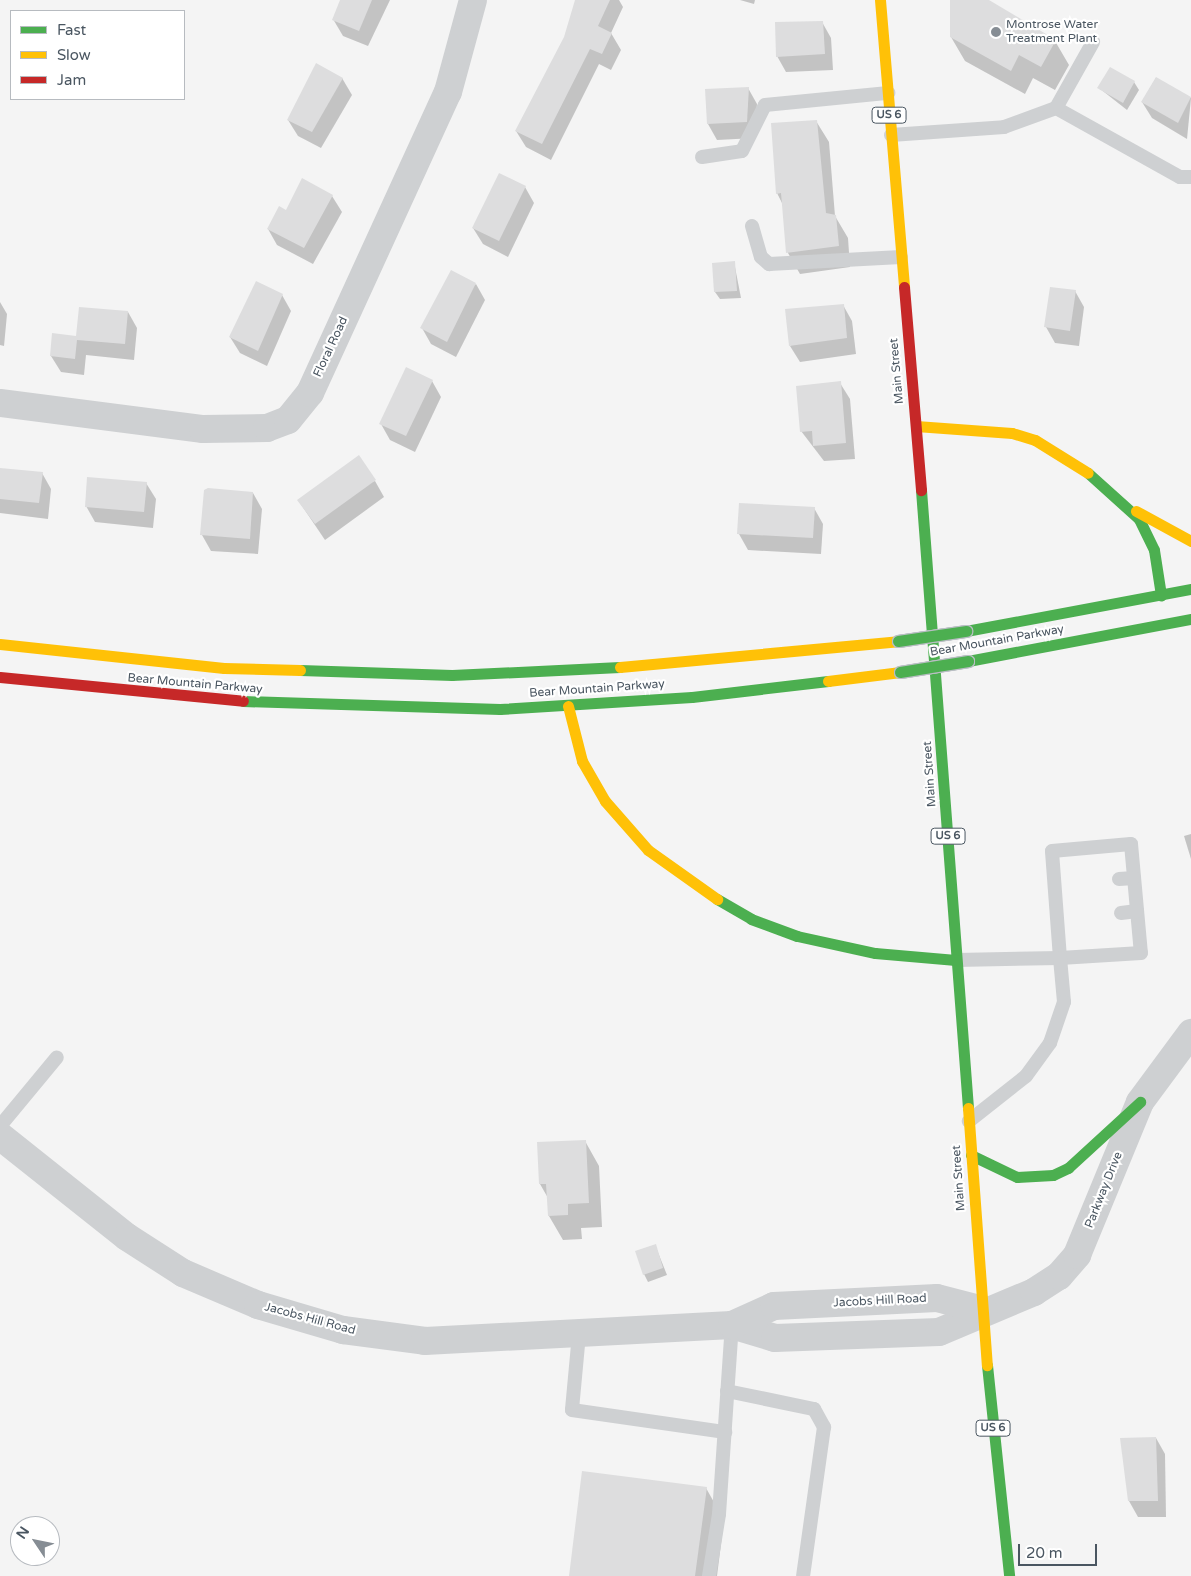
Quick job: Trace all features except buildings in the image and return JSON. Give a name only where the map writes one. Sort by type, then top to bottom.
[{"type":"main road","name":"Main Street","points":[[880,0],[916,426],[983,1310],[1009,1576]]},
{"type":"main road","points":[[916,426],[987,428],[1035,440],[1078,464],[1126,504],[1139,518],[1154,550],[1161,595]]},
{"type":"main road","points":[[1126,504],[1191,541]]},
{"type":"main road","name":"Bear Mountain Parkway","points":[[0,644],[224,668],[452,675],[675,665],[898,642],[1191,589]]},
{"type":"main road","name":"Bear Mountain Parkway","points":[[0,677],[308,706],[568,706],[900,672],[1191,619]]},
{"type":"main road","points":[[568,706],[582,761],[604,801],[648,850],[698,887],[751,919],[797,936],[875,952],[956,960]]},
{"type":"main road","points":[[971,1155],[1017,1177],[1053,1175],[1068,1168],[1140,1102]]},
{"type":"street","name":"Floral Road","points":[[0,403],[203,429],[267,428],[288,420],[310,393],[448,92],[473,0]]},
{"type":"street","name":"Parkway Drive","points":[[983,1310],[1034,1292],[1059,1276],[1077,1255],[1140,1102],[1191,1033]]},
{"type":"street","name":"Jacobs Hill Road","points":[[0,1136],[135,1243],[183,1273],[258,1305],[344,1330],[425,1341],[732,1326],[775,1338],[939,1332],[983,1310]]},
{"type":"lane","points":[[891,136],[1004,127],[1056,108],[1093,42]]},
{"type":"lane","points":[[702,157],[742,152],[765,105],[888,93]]},
{"type":"lane","points":[[1056,108],[1180,177],[1191,177]]},
{"type":"lane","points":[[752,226],[760,256],[769,264],[901,258]]},
{"type":"lane","points":[[956,960],[1060,958],[1141,953],[1130,844],[1052,851],[1060,884],[1062,917],[1060,958],[1064,1002],[1050,1043],[1026,1076],[968,1121]]},
{"type":"lane","points":[[1119,879],[1134,878]]},
{"type":"lane","points":[[1121,913],[1137,911]]},
{"type":"lane","points":[[0,1126],[58,1057]]},
{"type":"lane","points":[[709,1576],[725,1432],[732,1326]]},
{"type":"lane","points":[[579,1334],[572,1410],[725,1432]]},
{"type":"lane","points":[[727,1391],[814,1409],[824,1427],[803,1576]]},
{"type":"traffic: fast","points":[[1088,473],[1139,519],[1154,550],[1161,595]]},
{"type":"traffic: fast","points":[[921,490],[968,1108]]},
{"type":"traffic: fast","points":[[966,631],[1191,589]]},
{"type":"traffic: fast","points":[[968,661],[1191,619]]},
{"type":"traffic: fast","points":[[898,641],[966,631]]},
{"type":"traffic: fast","points":[[900,672],[968,661]]},
{"type":"traffic: fast","points":[[300,670],[452,675],[620,667]]},
{"type":"traffic: fast","points":[[243,701],[500,709],[692,697],[828,681]]},
{"type":"traffic: fast","points":[[717,899],[751,919],[797,936],[875,953],[956,960]]},
{"type":"traffic: fast","points":[[971,1155],[1017,1177],[1053,1175],[1068,1168],[1140,1102]]},
{"type":"traffic: fast","points":[[987,1365],[1009,1576]]},
{"type":"traffic: slow","points":[[880,0],[904,287]]},
{"type":"traffic: slow","points":[[916,426],[1012,433],[1035,440],[1088,473]]},
{"type":"traffic: slow","points":[[1136,511],[1191,541]]},
{"type":"traffic: slow","points":[[620,667],[898,641]]},
{"type":"traffic: slow","points":[[0,644],[224,668],[300,670]]},
{"type":"traffic: slow","points":[[828,681],[900,672]]},
{"type":"traffic: slow","points":[[568,706],[582,761],[605,801],[648,850],[717,899]]},
{"type":"traffic: slow","points":[[968,1108],[987,1365]]},
{"type":"traffic: jam","points":[[904,287],[921,490]]},
{"type":"traffic: jam","points":[[0,677],[243,701]]},
{"type":"place","name":"Montrose Water Treatment Plant","points":[[996,32]]}]
